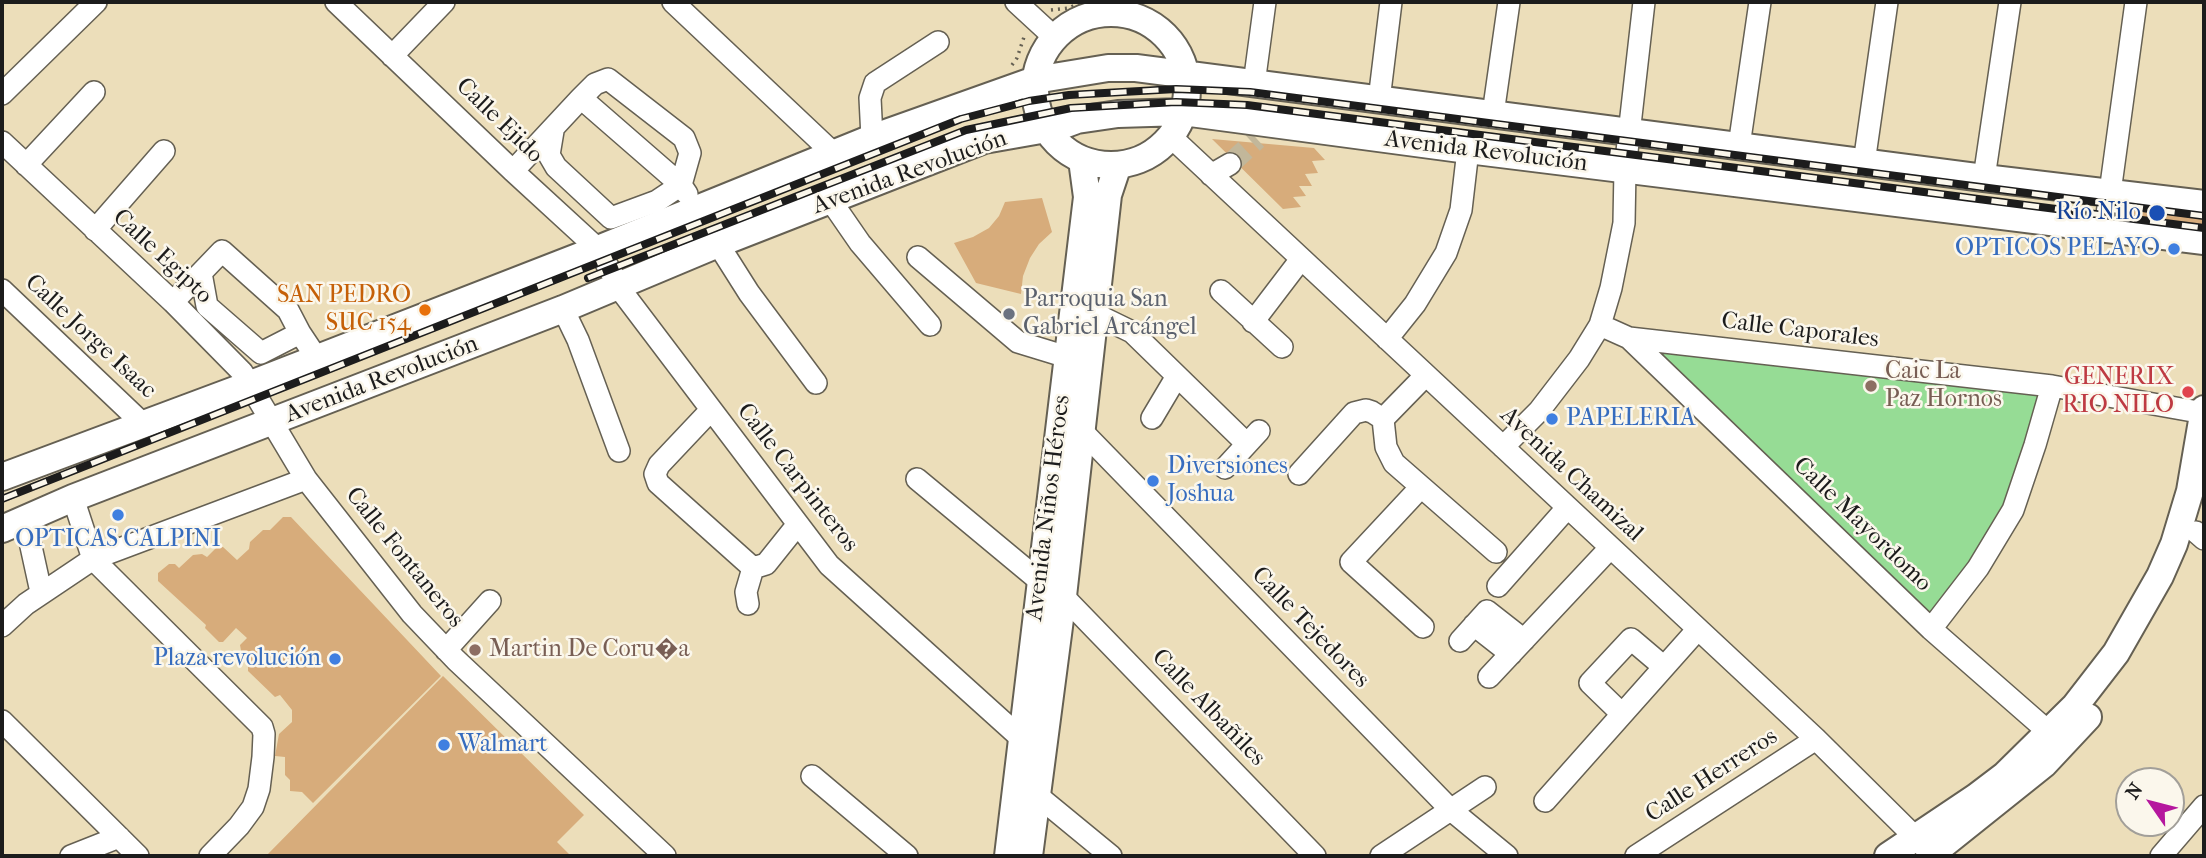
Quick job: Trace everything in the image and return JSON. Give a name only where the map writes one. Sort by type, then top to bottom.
[{"type":"main road","points":[[1146,2],[1159,29],[1179,54],[1186,75],[1187,89],[1183,112],[1170,136],[1145,157],[1118,164],[1082,160],[1055,141],[1038,112],[1035,80],[1041,58],[1055,37],[1086,7],[1100,13],[1131,15],[1159,29]]},
{"type":"main road","name":"Avenida Revolución","points":[[2,477],[251,384],[598,249],[873,138],[1035,80],[1108,68],[1136,68],[1864,163],[2204,204]]},
{"type":"main road","name":"Avenida Revolución","points":[[13,524],[73,498],[563,309],[718,244],[985,140],[1118,114],[1183,112],[1260,131],[1468,150],[2204,241]]},
{"type":"main road","name":"Avenida Niños Héroes","points":[[1008,856],[1027,787],[1052,589],[1067,357],[1087,197],[1082,160]]},
{"type":"main road","name":"Avenida Niños Héroes","points":[[1030,856],[1022,739],[1082,431],[1108,195],[1118,164]]},
{"type":"main road","points":[[1888,856],[1927,851],[2035,772],[2082,697],[2116,653],[2160,576],[2183,519],[2204,412]]},
{"type":"main road","points":[[2057,738],[2119,678],[2141,646],[2200,535],[2204,506]]},
{"type":"street","points":[[2,94],[96,2]]},
{"type":"street","name":"Calle Ejido","points":[[336,2],[513,172],[598,249],[617,285]]},
{"type":"street","points":[[392,56],[444,2]]},
{"type":"street","points":[[673,2],[833,153]]},
{"type":"street","points":[[1254,84],[1265,2]]},
{"type":"street","points":[[1379,100],[1391,2]]},
{"type":"street","points":[[1493,114],[1508,2]]},
{"type":"street","points":[[1503,447],[1539,411],[1600,325],[1611,288],[1624,223],[1625,169],[1644,2]]},
{"type":"street","points":[[1739,146],[1760,2]]},
{"type":"street","points":[[1864,163],[1888,2]]},
{"type":"street","points":[[1984,178],[2010,2]]},
{"type":"street","points":[[2105,229],[2136,2]]},
{"type":"street","points":[[1023,8],[1055,37]]},
{"type":"street","points":[[873,138],[870,98],[875,83],[938,42]]},
{"type":"street","points":[[513,172],[595,84],[608,79],[684,138],[690,153],[681,185],[657,201],[611,218],[556,167],[549,155],[552,131]]},
{"type":"street","points":[[26,165],[94,92]]},
{"type":"street","points":[[581,98],[681,185],[697,209]]},
{"type":"street","name":"Avenida Chamizal","points":[[1170,136],[1816,739],[1927,851]]},
{"type":"street","name":"Calle Egipto","points":[[2,142],[229,357],[251,384],[272,423]]},
{"type":"street","points":[[1387,339],[1415,304],[1446,253],[1461,210],[1468,150]]},
{"type":"street","points":[[95,230],[164,151]]},
{"type":"street","points":[[1211,175],[1230,164]]},
{"type":"street","points":[[831,201],[860,243],[930,325]]},
{"type":"street","points":[[718,244],[749,293],[816,383]]},
{"type":"street","points":[[173,302],[222,251],[288,310],[316,357]]},
{"type":"street","points":[[918,257],[1018,342],[1067,357]]},
{"type":"street","points":[[1253,322],[1301,259]]},
{"type":"street","points":[[201,273],[207,306],[261,353],[300,333]]},
{"type":"street","name":"Calle Carpinteros","points":[[617,285],[829,565],[1022,739]]},
{"type":"street","name":"Calle Jorge Isaac","points":[[2,290],[142,423]]},
{"type":"street","points":[[1221,291],[1282,347]]},
{"type":"street","points":[[563,309],[578,340],[619,451]]},
{"type":"street","points":[[1095,314],[1132,332],[1177,376],[1253,438],[1225,468]]},
{"type":"street","name":"Calle Caporales","points":[[1600,325],[1629,338],[2052,386],[2204,412]]},
{"type":"street","name":"Calle Mayordomo","points":[[1629,338],[1931,629],[2057,738]]},
{"type":"street","points":[[1152,418],[1177,376]]},
{"type":"street","points":[[1383,419],[1425,376]]},
{"type":"street","points":[[1931,629],[1978,568],[2013,510],[2052,386]]},
{"type":"street","points":[[1299,474],[1354,413],[1366,410],[1383,419]]},
{"type":"street","points":[[710,411],[659,465],[655,474],[658,483],[752,568]]},
{"type":"street","points":[[1383,419],[1386,447],[1391,460],[1496,552]]},
{"type":"street","name":"Calle Fontaneros","points":[[272,423],[306,479],[412,614],[446,650],[665,856]]},
{"type":"street","name":"Calle Tejedores","points":[[1082,431],[1451,810],[1507,856]]},
{"type":"street","points":[[2,626],[41,592],[93,559],[306,479]]},
{"type":"street","name":"Calle Albañiles","points":[[917,479],[1052,589],[1315,856]]},
{"type":"street","points":[[1420,488],[1351,562],[1423,627]]},
{"type":"street","points":[[73,498],[93,559],[262,727],[263,757],[259,789],[253,807],[210,856]]},
{"type":"street","points":[[1498,586],[1567,508]]},
{"type":"street","points":[[13,524],[41,592]]},
{"type":"street","points":[[752,568],[766,564],[798,524]]},
{"type":"street","points":[[1489,677],[1610,548]]},
{"type":"street","points":[[748,604],[747,592],[752,568]]},
{"type":"street","points":[[446,650],[490,601]]},
{"type":"street","points":[[1460,641],[1487,611],[1518,647]]},
{"type":"street","points":[[1545,801],[1698,629]]},
{"type":"street","points":[[1622,714],[1590,683],[1631,639],[1664,667]]},
{"type":"street","points":[[2,721],[138,856]]},
{"type":"street","name":"Calle Herreros","points":[[1636,856],[1816,739]]},
{"type":"street","points":[[812,776],[907,856]]},
{"type":"street","points":[[1027,787],[1111,856]]},
{"type":"street","points":[[1381,856],[1485,787]]},
{"type":"street","points":[[2161,856],[2204,806]]},
{"type":"street","points":[[71,856],[119,837]]},
{"type":"path","points":[[1023,8],[1086,7]]},
{"type":"green space","points":[[1629,338],[2045,392],[2012,508],[1933,623]]},
{"type":"building","points":[[1212,139],[1314,148],[1325,160],[1312,161],[1318,173],[1305,174],[1312,186],[1299,186],[1306,196],[1293,197],[1301,207],[1283,209]]},
{"type":"building","name":"Río Nilo","points":[[2113,189],[2204,192],[2204,254],[2176,250],[2106,228]]},
{"type":"building","points":[[1042,198],[1052,232],[1039,244],[1030,258],[1023,276],[1021,294],[976,283],[954,243],[989,228],[999,216],[1005,202]]},
{"type":"building","name":"Plaza revolución","points":[[283,517],[291,517],[441,676],[313,803],[302,792],[290,791],[290,780],[285,775],[285,757],[275,756],[279,734],[292,722],[292,710],[280,695],[275,697],[248,671],[248,663],[242,656],[240,645],[247,638],[236,628],[223,642],[219,642],[205,628],[206,625],[158,581],[158,573],[169,564],[175,564],[179,568],[193,555],[202,554],[207,557],[217,547],[223,547],[237,560],[249,549],[250,542],[263,530],[270,530]]},
{"type":"building","name":"Walmart","points":[[443,676],[584,815],[557,842],[571,856],[266,856]]},
{"type":"tunnel","points":[[1230,164],[1257,139]]},
{"type":"railway","points":[[2,499],[961,119],[1029,101],[1069,95],[1176,89],[1250,92],[2204,216]]},
{"type":"railway","points":[[588,278],[966,130],[1071,108],[1176,102],[1247,105],[2204,228]]},
{"type":"place","name":"Río Nilo","points":[[2157,213]]},
{"type":"place","name":"OPTICOS PELAYO","points":[[2174,249]]},
{"type":"place","name":"SAN PEDRO SUC 154","points":[[425,310]]},
{"type":"place","name":"Parroquia San Gabriel Arcángel","points":[[1009,314]]},
{"type":"place","name":"Caic La Paz Hornos","points":[[1871,386]]},
{"type":"place","name":"GENERIX RIO NILO","points":[[2188,392]]},
{"type":"place","name":"PAPELERIA","points":[[1552,419]]},
{"type":"place","name":"Diversiones Joshua","points":[[1153,481]]},
{"type":"place","name":"OPTICAS CALPINI","points":[[118,515]]},
{"type":"place","name":"Martin De Coru�a","points":[[475,650]]},
{"type":"place","name":"Plaza revolución","points":[[335,659]]},
{"type":"place","name":"Walmart","points":[[444,745]]}]
